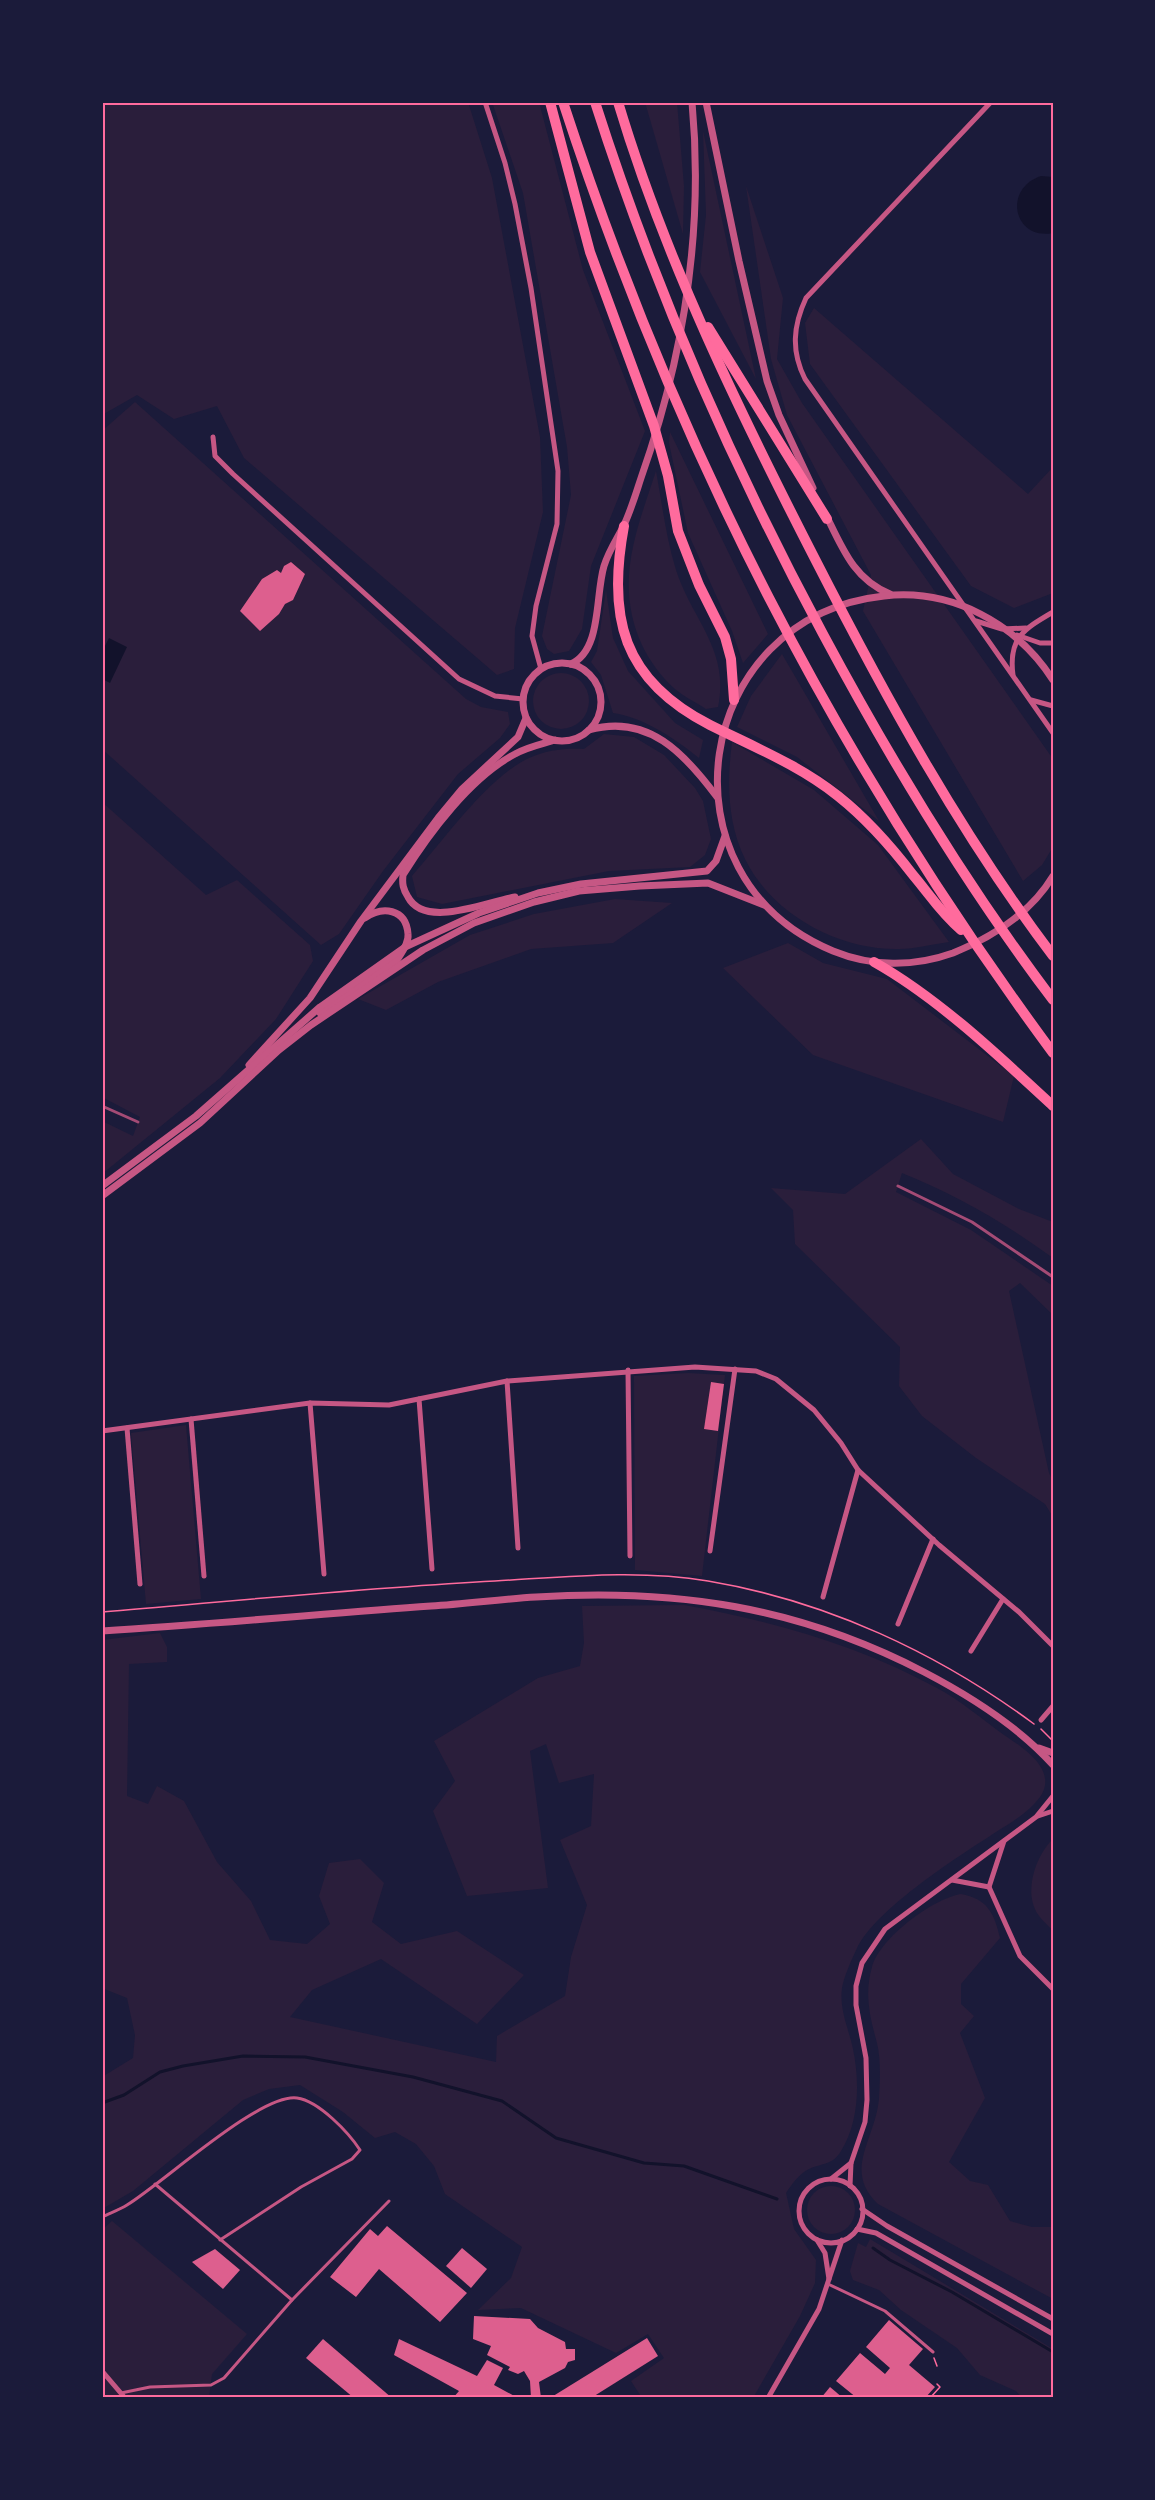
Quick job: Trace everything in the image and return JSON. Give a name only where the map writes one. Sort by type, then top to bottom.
[{"type":"highway","points":[[550,102],[579,215],[602,287],[654,426],[668,476],[678,531],[691,567],[725,637],[731,658],[734,700]]},
{"type":"highway","points":[[563,102],[619,266],[663,376],[727,518],[829,710],[875,790],[970,938],[1053,1053]]},
{"type":"highway","points":[[595,102],[648,256],[688,359],[756,507],[857,700],[953,854],[1053,1000]]},
{"type":"highway","points":[[618,102],[673,256],[713,350],[775,481],[861,649],[952,806],[1001,884],[1053,956]]},
{"type":"highway","points":[[696,306],[827,519]]},
{"type":"highway","points":[[624,526],[616,585],[618,608],[625,637],[657,687],[692,715],[798,768],[842,799],[884,838],[940,912],[970,938]]},
{"type":"highway","points":[[874,962],[912,984],[993,1051],[1053,1106]]},
{"type":"street","points":[[485,102],[505,163],[531,288],[558,471],[557,525],[536,606],[532,636],[541,669]]},
{"type":"street","points":[[571,664],[586,654],[592,644],[601,577],[609,552],[624,526],[642,477],[674,369],[695,240],[696,150],[692,102]]},
{"type":"street","points":[[706,102],[739,261],[767,381],[779,415],[827,519],[860,575],[872,587],[893,595]]},
{"type":"street","points":[[992,102],[806,298],[796,321],[794,348],[805,379],[1053,733]]},
{"type":"street","points":[[213,437],[215,456],[233,474],[459,679],[495,696],[523,699]]},
{"type":"street","points":[[1051,879],[1026,910],[978,943],[918,962],[874,962],[846,956],[794,931],[766,906],[743,874],[725,835],[717,797],[718,754],[728,713],[734,700],[766,653],[811,618],[833,607],[863,598],[893,595],[922,596],[962,605],[1011,633],[1031,640],[1053,643]]},
{"type":"street","points":[[1013,676],[1011,662],[1020,634],[1027,627],[1053,612]]},
{"type":"street","points":[[975,621],[1002,629],[1027,627]]},
{"type":"street","points":[[1011,633],[1035,655],[1053,680]]},
{"type":"street","points":[[235,1080],[310,998],[361,921],[466,792],[496,765],[525,750],[555,740],[578,738],[589,730],[600,712],[601,698],[590,675],[571,664],[552,664],[541,669],[531,678],[523,699],[526,718],[540,735],[555,740]]},
{"type":"street","points":[[1029,699],[1053,706]]},
{"type":"street","points":[[526,718],[518,737],[462,789],[401,872],[402,884],[412,906],[426,913],[442,914],[581,884],[707,871],[716,861],[725,835]]},
{"type":"street","points":[[589,730],[618,724],[636,728],[664,741],[692,765],[717,797]]},
{"type":"street","points":[[288,1043],[414,956],[474,923],[534,902],[579,891],[708,883],[766,906]]},
{"type":"street","points":[[102,1186],[170,1136],[320,1007],[405,947],[479,913],[538,893]]},
{"type":"street","points":[[102,1196],[200,1123],[288,1043],[299,1030],[350,990],[397,960],[405,947],[408,935],[405,923],[398,913],[388,910],[373,913],[361,921]]},
{"type":"street","points":[[102,1431],[310,1403],[389,1405],[507,1381],[695,1366],[756,1371],[776,1379],[814,1410],[841,1443],[858,1470],[1053,1646]]},
{"type":"street","points":[[628,1370],[630,1556]]},
{"type":"street","points":[[711,1551],[735,1370]]},
{"type":"street","points":[[507,1381],[518,1548]]},
{"type":"street","points":[[419,1399],[432,1569]]},
{"type":"street","points":[[310,1403],[324,1574]]},
{"type":"street","points":[[191,1419],[204,1576]]},
{"type":"street","points":[[127,1428],[140,1584]]},
{"type":"street","points":[[823,1597],[858,1470]]},
{"type":"street","points":[[898,1624],[933,1539]]},
{"type":"street","points":[[102,1631],[537,1596],[637,1595],[711,1601],[815,1625],[897,1658],[964,1693],[1036,1747],[1053,1765]]},
{"type":"street","points":[[971,1651],[1003,1599]]},
{"type":"street","points":[[1041,1720],[1053,1706]]},
{"type":"street","points":[[1036,1747],[1053,1753]]},
{"type":"street","points":[[850,2186],[852,2163],[865,2122],[867,2100],[866,2058],[856,2005],[856,1986],[862,1963],[885,1929],[1036,1816],[1053,1796]]},
{"type":"street","points":[[1036,1816],[1053,1811]]},
{"type":"street","points":[[1004,1839],[989,1887],[1020,1956],[1053,1989]]},
{"type":"street","points":[[952,1880],[989,1887]]},
{"type":"street","points":[[829,2283],[825,2253],[801,2223],[800,2204],[809,2188],[830,2179],[852,2163]]},
{"type":"street","points":[[816,2239],[829,2242],[842,2240],[857,2229],[862,2209],[859,2197],[850,2186],[830,2179]]},
{"type":"street","points":[[862,2209],[887,2226],[1053,2319]]},
{"type":"street","points":[[857,2229],[876,2233],[1053,2334]]},
{"type":"street","points":[[768,2398],[809,2328],[829,2283],[842,2240]]},
{"type":"street","points":[[102,2370],[123,2395]]},
{"type":"lane","points":[[102,2217],[126,2205],[246,2118],[273,2104],[297,2098],[320,2110],[354,2140],[360,2150],[352,2159],[301,2187],[220,2240]]},
{"type":"lane","points":[[155,2184],[292,2300]]},
{"type":"lane","points":[[123,2395],[150,2386],[200,2386],[218,2382],[229,2374],[292,2300],[389,2200]]},
{"type":"lane","points":[[829,2283],[885,2311],[933,2352]]},
{"type":"path","points":[[102,1612],[434,1584],[595,1575],[667,1576],[705,1580],[811,1606],[928,1656],[988,1690],[1053,1741]]},
{"type":"path","points":[[930,2398],[940,2387],[937,2384]]},
{"type":"shaded area","points":[[102,102],[468,102],[492,178],[540,437],[543,512],[515,628],[514,669],[497,675],[244,458],[217,406],[174,419],[137,395],[102,415]]},
{"type":"shaded area","points":[[492,102],[539,102],[583,270],[645,431],[591,566],[582,629],[569,651],[554,654],[547,649],[542,636],[571,495],[567,447],[523,193]]},
{"type":"shaded area","points":[[645,102],[677,102],[684,186],[683,234]]},
{"type":"shaded area","points":[[703,131],[756,379],[700,272],[706,215]]},
{"type":"shaded area","points":[[1041,176],[1053,177],[1053,233],[1040,233],[1029,229],[1022,222],[1018,212],[1017,202],[1021,192],[1029,183]]},
{"type":"shaded area","points":[[746,186],[783,298],[777,359],[802,403],[1053,759],[1053,847],[1042,865],[1023,881],[863,611],[871,575],[787,415],[771,359]]},
{"type":"shaded area","points":[[814,308],[1028,494],[1053,467],[1053,593],[1014,608],[971,586],[810,364],[805,323]]},
{"type":"shaded area","points":[[135,402],[466,699],[481,707],[508,712],[510,724],[500,738],[458,774],[383,871],[339,934],[321,945],[102,749],[102,431]]},
{"type":"shaded area","points":[[670,432],[768,634],[743,663],[732,631],[688,533],[669,443]]},
{"type":"shaded area","points":[[656,471],[676,570],[708,636],[719,669],[718,707],[706,709],[670,685],[648,657],[634,622],[629,579],[631,558],[641,515]]},
{"type":"shaded area","points":[[606,590],[613,638],[628,671],[675,723],[703,740],[699,758],[680,743],[648,724],[613,713],[601,675],[591,662],[597,651]]},
{"type":"shaded area","points":[[109,638],[127,647],[110,683],[102,679],[102,652]]},
{"type":"shaded area","points":[[782,654],[879,821],[797,757],[737,727],[751,696]]},
{"type":"shaded area","points":[[561,673],[572,675],[581,681],[587,690],[589,701],[587,712],[581,721],[572,727],[561,729],[550,727],[541,721],[535,712],[533,701],[535,690],[541,681],[550,675]]},
{"type":"shaded area","points":[[604,734],[634,737],[664,755],[695,788],[703,801],[711,839],[705,855],[690,867],[609,871],[442,904],[417,897],[412,876],[482,794],[498,780],[513,767],[529,758],[556,750],[584,749]]},
{"type":"shaded area","points":[[732,742],[814,790],[878,845],[949,942],[899,949],[876,948],[853,943],[809,925],[772,896],[757,879],[745,859],[735,831],[729,786]]},
{"type":"shaded area","points":[[102,802],[206,895],[237,880],[310,945],[313,961],[276,1019],[220,1078],[102,1174],[102,1121],[133,1136],[140,1117],[102,1097]]},
{"type":"shaded area","points":[[615,899],[672,903],[613,943],[531,949],[438,982],[386,1010],[358,999],[470,935],[534,914]]},
{"type":"shaded area","points":[[788,943],[823,963],[887,979],[1014,1076],[1003,1122],[813,1055],[723,968]]},
{"type":"shaded area","points":[[921,1139],[953,1174],[1019,1209],[1053,1222],[1053,1258],[980,1211],[902,1173],[896,1192],[971,1230],[1053,1286],[1053,1315],[1020,1283],[1009,1291],[1049,1473],[1053,1481],[1053,1517],[1045,1504],[976,1458],[922,1416],[899,1386],[900,1347],[795,1244],[793,1210],[771,1188],[845,1194]]},
{"type":"shaded area","points":[[688,1373],[725,1375],[702,1576],[635,1570],[634,1376]]},
{"type":"shaded area","points":[[186,1425],[201,1599],[146,1604],[131,1433]]},
{"type":"shaded area","points":[[684,1605],[717,1611],[814,1636],[877,1659],[907,1673],[937,1688],[1020,1746],[1036,1760],[1045,1778],[1045,1787],[1040,1797],[1029,1809],[916,1887],[880,1918],[857,1948],[844,1978],[841,1996],[857,2075],[855,2115],[847,2140],[838,2156],[805,2171],[786,2193],[794,2229],[816,2260],[815,2283],[800,2316],[753,2398],[642,2398],[631,2381],[664,2358],[648,2334],[616,2353],[521,2308],[478,2310],[511,2278],[522,2247],[445,2194],[434,2166],[416,2144],[395,2132],[375,2138],[343,2112],[300,2085],[269,2089],[243,2100],[133,2191],[102,2209],[102,2077],[133,2058],[135,2035],[127,1998],[102,1988],[102,1640],[160,1633],[167,1647],[167,1662],[129,1664],[127,1796],[148,1804],[157,1786],[184,1801],[217,1862],[251,1901],[270,1940],[307,1944],[330,1924],[319,1896],[329,1863],[360,1859],[384,1883],[372,1922],[401,1944],[457,1931],[524,1975],[477,2024],[381,1959],[312,1990],[290,2017],[496,2062],[497,2036],[565,1996],[571,1957],[587,1905],[560,1840],[591,1826],[594,1774],[559,1783],[546,1744],[530,1751],[548,1888],[467,1896],[433,1811],[455,1781],[434,1741],[538,1678],[580,1666],[584,1643],[582,1606]]},
{"type":"shaded area","points":[[1053,1839],[1053,1931],[1036,1912],[1031,1891],[1034,1871],[1042,1853]]},
{"type":"shaded area","points":[[961,1894],[977,1899],[988,1908],[1000,1938],[961,1984],[961,2004],[974,2016],[960,2033],[985,2098],[949,2162],[970,2181],[988,2185],[1010,2221],[1032,2227],[1053,2227],[1053,2299],[878,2204],[868,2191],[863,2179],[864,2154],[877,2113],[880,2085],[880,2063],[868,1996],[872,1967],[885,1944],[909,1921],[936,1903]]},
{"type":"shaded area","points":[[826,2186],[836,2186],[848,2193],[855,2205],[855,2215],[848,2227],[836,2234],[826,2234],[811,2223],[807,2215],[807,2205],[818,2190]]},
{"type":"shaded area","points":[[112,2221],[247,2334],[212,2374],[209,2398],[105,2398],[102,2393],[102,2230]]},
{"type":"shaded area","points":[[870,2239],[1053,2349],[1053,2398],[1022,2398],[1016,2391],[980,2375],[957,2348],[901,2310],[879,2290],[853,2280],[850,2271],[858,2243],[866,2247]]},
{"type":"building","points":[[291,562],[305,574],[293,600],[285,604],[279,614],[260,631],[240,611],[262,579],[277,570],[281,573],[284,566]]},
{"type":"building","points":[[711,1382],[724,1384],[718,1431],[704,1429]]},
{"type":"building","points":[[387,2226],[467,2293],[440,2322],[379,2269],[356,2297],[330,2277],[370,2229],[378,2236]]},
{"type":"building","points":[[462,2248],[487,2269],[471,2288],[446,2266]]},
{"type":"building","points":[[215,2249],[240,2270],[223,2289],[192,2262]]},
{"type":"building","points":[[474,2316],[530,2319],[538,2328],[565,2342],[566,2349],[575,2349],[575,2360],[568,2362],[565,2368],[539,2382],[541,2398],[531,2398],[530,2381],[524,2371],[518,2374],[508,2370],[510,2367],[487,2355],[491,2346],[473,2339]]},
{"type":"building","points":[[889,2320],[923,2349],[909,2365],[935,2387],[925,2398],[857,2398],[836,2381],[860,2353],[885,2374],[890,2368],[866,2347]]},
{"type":"building","points":[[647,2338],[658,2356],[591,2398],[550,2398]]},
{"type":"building","points":[[323,2339],[392,2398],[354,2398],[306,2358]]},
{"type":"building","points":[[399,2339],[477,2376],[487,2360],[503,2368],[494,2385],[518,2398],[453,2398],[459,2391],[394,2355]]},
{"type":"building","points":[[830,2387],[843,2398],[821,2398]]},
{"type":"waterway","points":[[102,2103],[124,2095],[160,2072],[183,2066],[243,2056],[305,2057],[413,2077],[502,2101],[556,2138],[644,2163],[684,2166],[777,2199]]},
{"type":"waterway","points":[[873,2248],[890,2260],[952,2292],[1053,2352]]},
{"type":"railway","points":[[102,1106],[138,1122]]},
{"type":"railway","points":[[898,1186],[972,1222],[1053,1277]]}]
